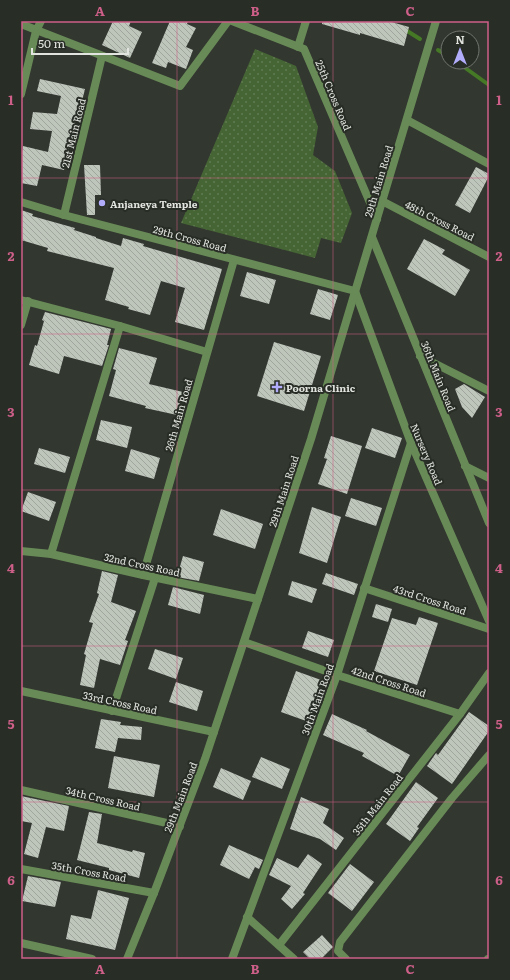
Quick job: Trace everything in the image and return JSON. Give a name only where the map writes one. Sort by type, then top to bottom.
[{"type":"street","points":[[21,94],[24,69],[36,30],[41,21]]},
{"type":"street","points":[[21,24],[180,86],[228,21]]},
{"type":"street","points":[[232,21],[298,47],[306,21]]},
{"type":"street","name":"29th Main Road","points":[[127,959],[180,826],[214,732],[244,642],[311,438],[436,21]]},
{"type":"street","name":"25th Cross Road","points":[[298,47],[304,49],[377,219]]},
{"type":"street","name":"21st Main Road","points":[[64,215],[102,56]]},
{"type":"street","points":[[406,120],[489,164]]},
{"type":"street","name":"48th Cross Road","points":[[382,201],[489,257]]},
{"type":"street","name":"29th Cross Road","points":[[21,202],[64,215],[355,291]]},
{"type":"street","name":"36th Main Road","points":[[372,237],[489,523]]},
{"type":"street","name":"26th Main Road","points":[[143,575],[234,260]]},
{"type":"street","name":"Nursery Road","points":[[355,291],[411,443],[489,622]]},
{"type":"street","points":[[21,325],[24,300],[120,326],[207,352]]},
{"type":"street","points":[[51,554],[120,326]]},
{"type":"street","points":[[420,356],[489,391]]},
{"type":"street","name":"30th Main Road","points":[[232,959],[337,675],[411,443]]},
{"type":"street","points":[[465,466],[489,478]]},
{"type":"street","name":"32nd Cross Road","points":[[21,551],[51,554],[155,578],[258,599]]},
{"type":"street","points":[[112,711],[155,578]]},
{"type":"street","name":"43rd Cross Road","points":[[364,588],[489,629]]},
{"type":"street","name":"42nd Cross Road","points":[[244,642],[337,675],[460,714]]},
{"type":"street","name":"35th Main Road","points":[[279,945],[460,714],[489,673]]},
{"type":"street","name":"33rd Cross Road","points":[[21,691],[214,732]]},
{"type":"street","points":[[346,959],[338,951],[340,942],[452,798],[489,755]]},
{"type":"street","name":"34th Cross Road","points":[[21,790],[180,826]]},
{"type":"street","name":"35th Cross Road","points":[[21,869],[154,893]]},
{"type":"street","points":[[247,917],[294,959]]},
{"type":"street","points":[[21,943],[92,959]]},
{"type":"green space","points":[[255,49],[296,66],[318,127],[313,155],[335,171],[352,213],[341,243],[321,238],[315,258],[181,223]]},
{"type":"building","points":[[113,21],[131,21],[129,26],[142,32],[130,58],[102,45]]},
{"type":"building","points":[[170,21],[188,21],[187,24],[196,28],[186,47],[193,50],[186,69],[168,62],[166,68],[152,63]]},
{"type":"building","points":[[322,21],[388,21],[409,27],[404,46],[322,24]]},
{"type":"building","points":[[40,79],[85,89],[82,101],[80,102],[64,170],[42,165],[37,186],[21,183],[21,158],[23,146],[48,152],[52,131],[30,129],[33,112],[57,114],[61,96],[37,91]]},
{"type":"building","points":[[84,165],[100,165],[101,195],[95,195],[95,215],[87,215]]},
{"type":"building","points":[[476,167],[489,174],[489,176],[470,213],[455,205]]},
{"type":"building","points":[[21,210],[33,214],[32,216],[75,228],[74,230],[121,246],[123,238],[144,244],[143,246],[222,269],[204,330],[175,322],[185,288],[161,281],[150,315],[128,309],[129,307],[105,300],[114,268],[47,251],[48,248],[21,240]]},
{"type":"building","points":[[424,239],[445,250],[442,254],[470,270],[455,296],[407,269]]},
{"type":"building","points":[[247,272],[276,280],[269,304],[240,296]]},
{"type":"building","points":[[318,289],[338,295],[330,320],[310,314]]},
{"type":"building","points":[[45,312],[111,329],[107,345],[109,345],[102,366],[64,356],[59,374],[29,365],[35,345],[37,346]]},
{"type":"building","points":[[274,342],[321,356],[304,411],[257,396]]},
{"type":"building","points":[[119,348],[157,358],[149,384],[183,392],[177,415],[145,408],[146,406],[109,396],[116,370],[113,369]]},
{"type":"building","points":[[464,384],[485,397],[472,418],[462,407],[455,389]]},
{"type":"building","points":[[101,420],[132,427],[127,448],[96,440]]},
{"type":"building","points":[[372,428],[402,438],[395,458],[365,448]]},
{"type":"building","points":[[331,436],[362,446],[347,494],[318,484],[327,459],[324,458]]},
{"type":"building","points":[[39,448],[70,457],[65,473],[34,464]]},
{"type":"building","points":[[131,449],[160,458],[154,479],[125,471]]},
{"type":"building","points":[[28,492],[56,502],[49,521],[21,511]]},
{"type":"building","points":[[351,498],[382,508],[376,526],[345,516]]},
{"type":"building","points":[[312,507],[341,517],[327,563],[299,553]]},
{"type":"building","points":[[221,509],[263,524],[255,549],[213,535]]},
{"type":"building","points":[[183,556],[204,562],[199,581],[177,577]]},
{"type":"building","points":[[102,571],[118,575],[111,602],[136,611],[125,640],[128,641],[120,665],[100,659],[94,688],[80,685],[86,655],[84,654],[93,623],[89,622],[99,594],[97,593]]},
{"type":"building","points":[[326,573],[358,584],[354,595],[322,584]]},
{"type":"building","points":[[292,581],[317,589],[312,603],[288,595]]},
{"type":"building","points":[[173,587],[204,595],[200,614],[168,605]]},
{"type":"building","points":[[376,604],[392,609],[388,622],[372,617]]},
{"type":"building","points":[[419,617],[438,623],[417,685],[374,671],[392,618],[416,625]]},
{"type":"building","points":[[308,631],[334,640],[328,657],[302,648]]},
{"type":"building","points":[[155,649],[183,658],[176,679],[148,669]]},
{"type":"building","points":[[296,671],[321,680],[314,701],[316,702],[309,722],[281,712]]},
{"type":"building","points":[[176,682],[203,691],[197,711],[169,702]]},
{"type":"building","points":[[469,712],[489,726],[489,731],[452,784],[427,766],[436,753],[438,755]]},
{"type":"building","points":[[332,714],[367,730],[366,731],[410,755],[398,776],[362,756],[364,753],[323,735]]},
{"type":"building","points":[[101,719],[121,722],[120,725],[142,727],[141,740],[118,738],[115,752],[95,748]]},
{"type":"building","points":[[114,756],[160,765],[154,797],[108,788]]},
{"type":"building","points":[[261,757],[290,769],[282,789],[252,777]]},
{"type":"building","points":[[221,768],[251,781],[243,800],[213,787]]},
{"type":"building","points":[[416,782],[438,798],[417,827],[419,828],[410,841],[386,824]]},
{"type":"building","points":[[21,796],[69,806],[64,831],[46,827],[38,858],[24,854],[32,823],[21,821]]},
{"type":"building","points":[[301,797],[329,809],[323,823],[344,838],[336,850],[320,839],[290,829]]},
{"type":"building","points":[[89,812],[102,814],[97,843],[132,852],[133,850],[145,853],[139,878],[109,870],[109,868],[77,860]]},
{"type":"building","points":[[229,845],[263,860],[259,869],[255,867],[249,879],[220,865]]},
{"type":"building","points":[[308,854],[322,864],[303,893],[305,894],[292,909],[281,899],[291,886],[269,875],[277,858],[298,868]]},
{"type":"building","points":[[350,864],[374,882],[352,911],[328,893]]},
{"type":"building","points":[[28,876],[61,882],[55,907],[22,901]]},
{"type":"building","points":[[98,890],[129,898],[115,950],[66,939],[71,915],[91,919]]},
{"type":"building","points":[[322,935],[333,947],[321,959],[310,959],[303,952]]},
{"type":"waterway","points":[[404,29],[420,39]]},
{"type":"waterway","points":[[468,70],[489,85]]},
{"type":"place","name":"Anjaneya Temple","points":[[102,203]]},
{"type":"place","name":"Poorna Clinic","points":[[277,387]]}]
